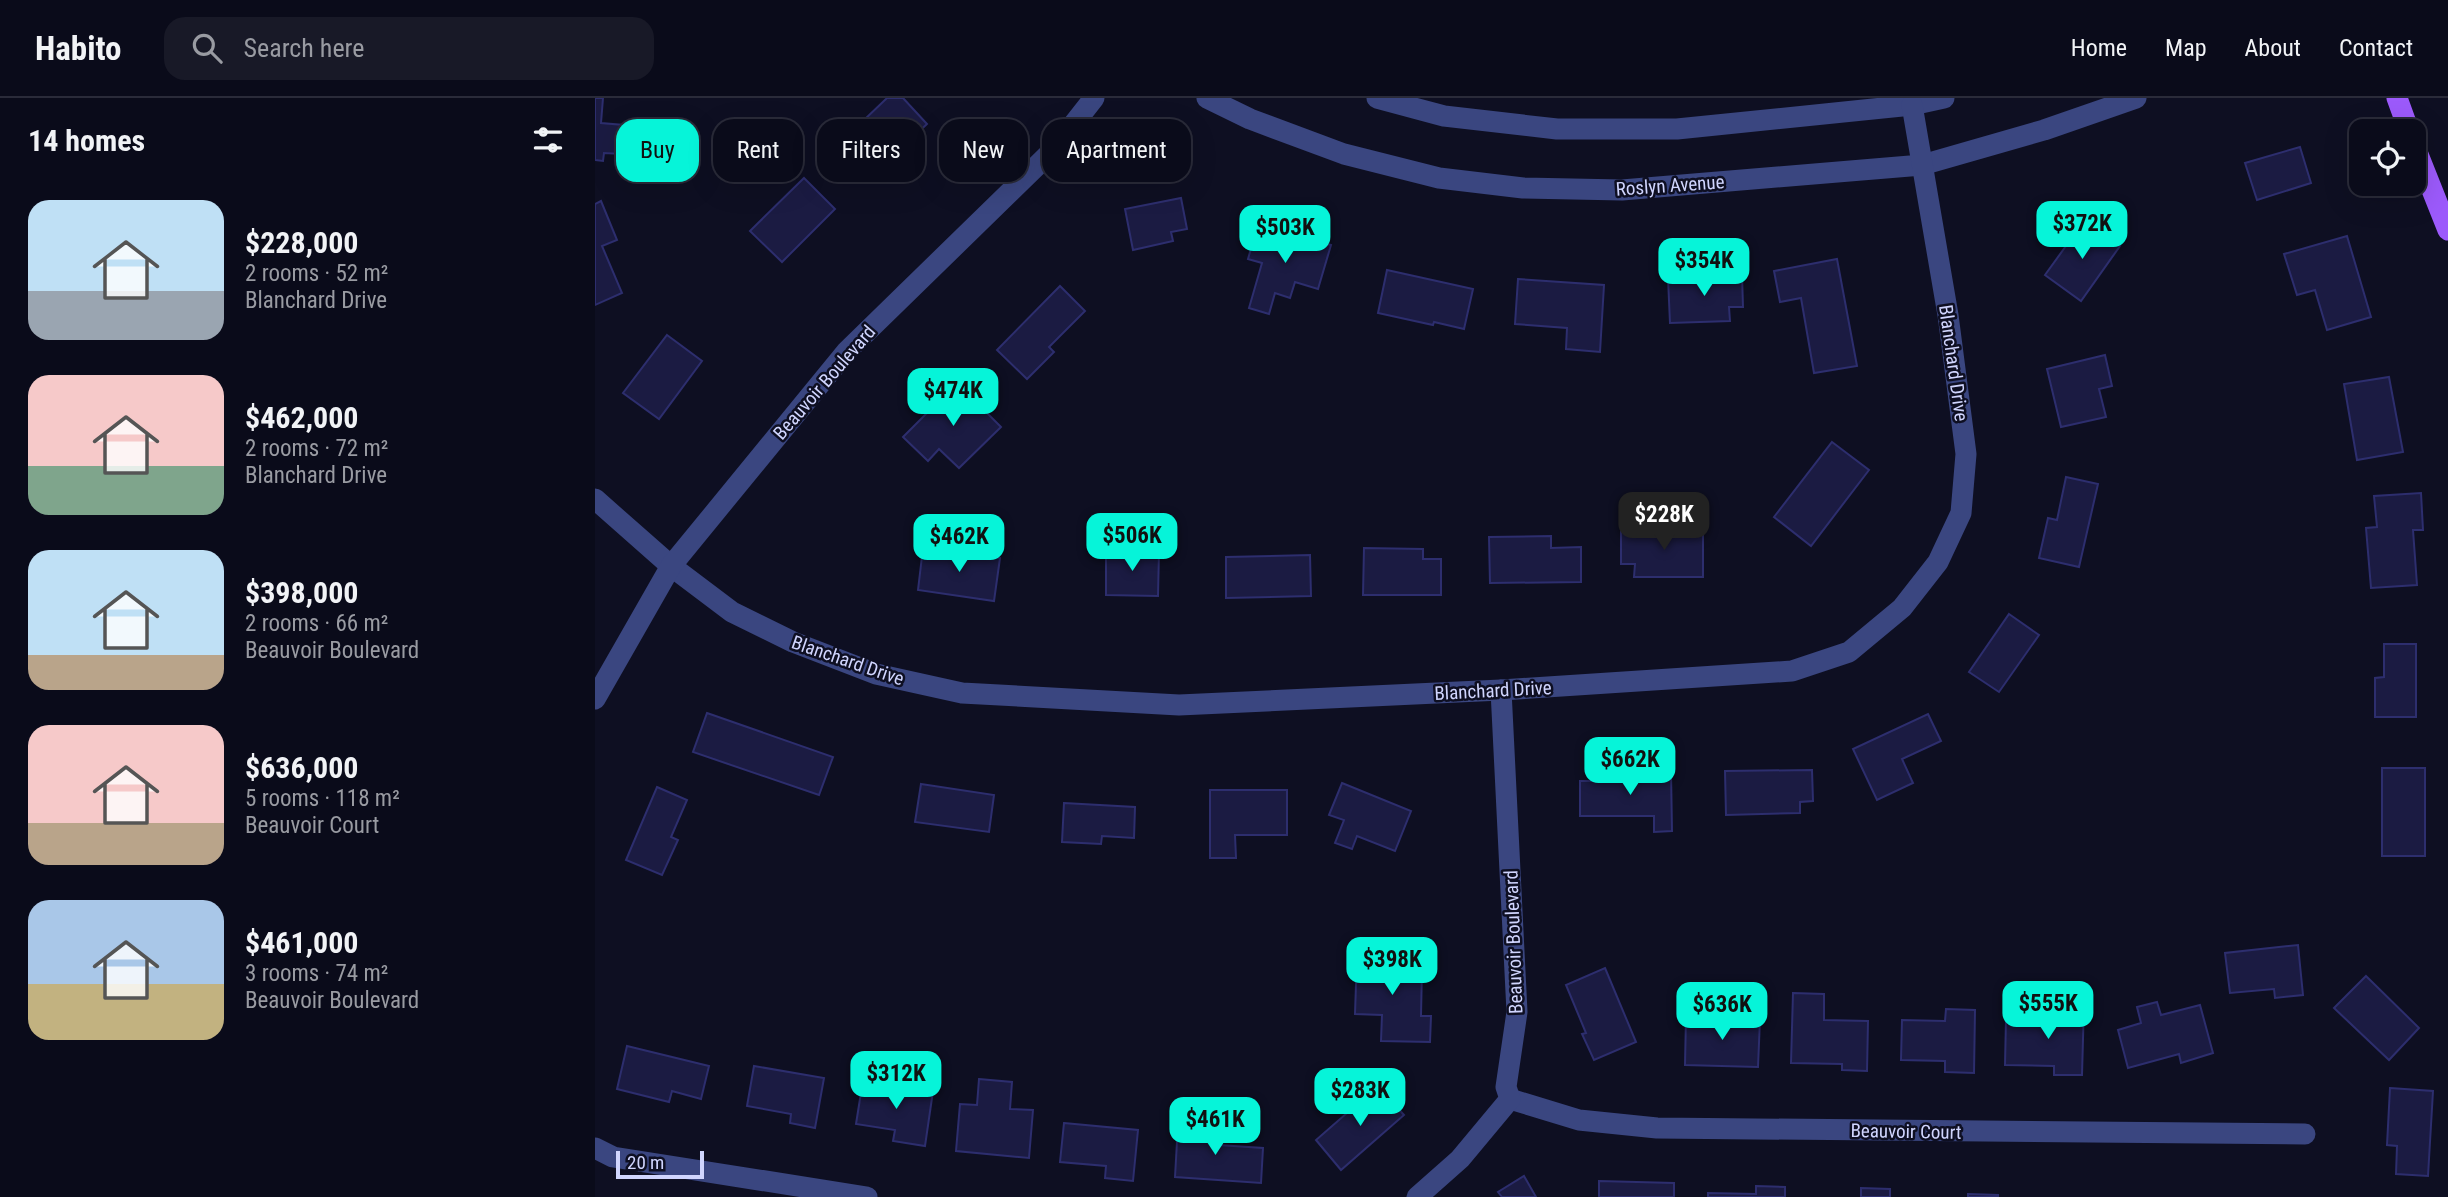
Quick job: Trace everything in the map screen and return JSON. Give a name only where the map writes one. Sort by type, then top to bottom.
[{"type":"main road","points":[[2397,98],[2405,119]]},
{"type":"main road","points":[[2426,175],[2448,230]]},
{"type":"street","name":"Beauvoir Boulevard","points":[[595,699],[671,566],[847,351],[1054,149],[1094,98]]},
{"type":"street","name":"Roslyn Avenue","points":[[1207,98],[1250,119],[1344,154],[1439,178],[1523,188],[1622,190],[1921,165],[2044,130],[2136,98]]},
{"type":"street","points":[[1377,98],[1444,116],[1557,129],[1677,129],[1912,105],[1944,98]]},
{"type":"street","name":"Blanchard Drive","points":[[595,499],[671,566],[732,612],[793,642],[876,674],[962,693],[1179,705],[1501,690],[1792,671],[1849,652],[1902,608],[1938,562],[1961,513],[1966,454],[1948,316],[1912,105]]},
{"type":"street","name":"Beauvoir Boulevard","points":[[1501,690],[1517,1012],[1506,1087],[1510,1099]]},
{"type":"street","points":[[1417,1197],[1460,1158],[1510,1099]]},
{"type":"street","name":"Beauvoir Court","points":[[1510,1099],[1579,1120],[1657,1128],[2305,1134]]},
{"type":"street","points":[[595,1148],[613,1157],[867,1197]]},
{"type":"building","points":[[595,98],[603,98],[601,123],[616,124],[616,154],[604,153],[603,161],[595,160]]},
{"type":"building","points":[[887,98],[903,98],[922,119],[865,119]]},
{"type":"building","points":[[2300,147],[2311,183],[2257,200],[2245,163]]},
{"type":"building","points":[[803,179],[835,209],[782,262],[750,231],[803,182]]},
{"type":"building","points":[[1181,198],[1187,229],[1171,232],[1173,241],[1133,250],[1125,209]]},
{"type":"building","points":[[601,201],[617,240],[602,246],[622,293],[595,305],[595,204]]},
{"type":"building","points":[[2084,221],[2120,246],[2081,301],[2045,275]]},
{"type":"building","points":[[1258,224],[1331,245],[1318,289],[1295,282],[1290,298],[1275,293],[1269,314],[1249,308],[1262,263],[1248,259]]},
{"type":"building","points":[[2347,236],[2371,317],[2327,330],[2315,290],[2297,295],[2284,254]]},
{"type":"building","points":[[1837,259],[1857,366],[1814,373],[1801,298],[1780,302],[1774,271]]},
{"type":"building","points":[[1387,270],[1473,289],[1464,329],[1378,313]]},
{"type":"building","points":[[1742,275],[1743,307],[1729,307],[1730,321],[1670,323],[1668,278]]},
{"type":"building","points":[[1518,279],[1604,285],[1600,352],[1566,349],[1567,328],[1515,324]]},
{"type":"building","points":[[1060,286],[1085,311],[1049,347],[1054,352],[1027,379],[997,350]]},
{"type":"building","points":[[667,335],[702,361],[659,419],[623,393]]},
{"type":"building","points":[[2105,355],[2112,386],[2099,389],[2106,417],[2061,427],[2047,369]]},
{"type":"building","points":[[2389,377],[2403,452],[2357,460],[2344,384]]},
{"type":"building","points":[[957,383],[1001,427],[959,468],[939,449],[928,461],[903,437]]},
{"type":"building","points":[[1832,442],[1869,470],[1811,546],[1774,517]]},
{"type":"building","points":[[2066,477],[2098,484],[2079,567],[2039,558],[2048,518],[2057,520]]},
{"type":"building","points":[[2421,493],[2423,530],[2413,530],[2417,585],[2371,588],[2366,528],[2377,527],[2374,496]]},
{"type":"building","points":[[1621,528],[1703,528],[1703,577],[1634,577],[1635,564],[1621,564]]},
{"type":"building","points":[[1551,536],[1551,548],[1581,547],[1581,582],[1490,583],[1489,537]]},
{"type":"building","points":[[923,548],[1000,558],[994,601],[918,590]]},
{"type":"building","points":[[1364,548],[1423,549],[1423,559],[1441,559],[1441,595],[1363,595]]},
{"type":"building","points":[[1106,551],[1159,551],[1158,596],[1106,595]]},
{"type":"building","points":[[1310,555],[1311,596],[1226,598],[1226,557]]},
{"type":"building","points":[[2009,614],[2039,635],[1999,692],[1969,672]]},
{"type":"building","points":[[2384,644],[2416,644],[2416,717],[2375,717],[2375,678],[2384,677]]},
{"type":"building","points":[[707,713],[833,757],[819,795],[693,752]]},
{"type":"building","points":[[1928,714],[1941,741],[1902,759],[1913,783],[1877,800],[1853,749]]},
{"type":"building","points":[[2382,768],[2425,768],[2425,856],[2382,856]]},
{"type":"building","points":[[1812,770],[1813,801],[1800,802],[1800,813],[1726,815],[1725,771]]},
{"type":"building","points":[[1671,772],[1672,831],[1654,832],[1654,816],[1580,816],[1580,781],[1611,781],[1611,773]]},
{"type":"building","points":[[1342,783],[1411,811],[1395,851],[1357,836],[1352,849],[1335,843],[1344,820],[1329,815]]},
{"type":"building","points":[[921,784],[994,795],[989,832],[915,822]]},
{"type":"building","points":[[657,787],[687,800],[671,837],[678,840],[662,875],[626,860]]},
{"type":"building","points":[[1210,790],[1287,790],[1287,835],[1235,835],[1236,858],[1210,858]]},
{"type":"building","points":[[1064,803],[1135,807],[1134,838],[1102,836],[1101,844],[1062,842]]},
{"type":"building","points":[[2298,945],[2303,995],[2275,998],[2274,989],[2230,993],[2225,953]]},
{"type":"building","points":[[1357,955],[1409,956],[1409,967],[1422,968],[1421,1016],[1431,1016],[1430,1042],[1381,1041],[1382,1015],[1355,1014]]},
{"type":"building","points":[[1605,968],[1636,1042],[1594,1060],[1582,1034],[1586,1033],[1566,985]]},
{"type":"building","points":[[2366,976],[2419,1028],[2389,1060],[2334,1008]]},
{"type":"building","points":[[1793,993],[1824,994],[1824,1020],[1868,1021],[1867,1071],[1842,1070],[1842,1064],[1791,1063]]},
{"type":"building","points":[[2157,1002],[2161,1015],[2200,1005],[2213,1053],[2181,1063],[2179,1054],[2128,1068],[2118,1030],[2141,1023],[2137,1007]]},
{"type":"building","points":[[2061,1003],[2084,1003],[2082,1075],[2054,1075],[2054,1066],[2005,1065],[2006,1019],[2060,1020]]},
{"type":"building","points":[[1946,1009],[1975,1010],[1974,1073],[1945,1072],[1945,1061],[1901,1060],[1902,1020],[1945,1021]]},
{"type":"building","points":[[1686,1017],[1760,1019],[1758,1067],[1685,1065]]},
{"type":"building","points":[[627,1046],[709,1066],[701,1099],[672,1091],[669,1102],[617,1089]]},
{"type":"building","points":[[754,1066],[824,1078],[815,1128],[790,1123],[791,1114],[747,1106]]},
{"type":"building","points":[[979,1079],[1012,1082],[1010,1109],[1033,1110],[1029,1158],[956,1151],[960,1104],[977,1105]]},
{"type":"building","points":[[863,1080],[933,1091],[925,1146],[893,1141],[895,1130],[856,1124]]},
{"type":"building","points":[[1378,1086],[1404,1115],[1341,1170],[1316,1140]]},
{"type":"building","points":[[2390,1088],[2433,1091],[2428,1176],[2396,1174],[2397,1146],[2387,1145]]},
{"type":"building","points":[[1064,1123],[1138,1130],[1133,1181],[1105,1178],[1106,1166],[1060,1162]]},
{"type":"building","points":[[1178,1124],[1220,1126],[1219,1145],[1263,1148],[1261,1183],[1175,1177]]},
{"type":"building","points":[[1524,1176],[1536,1197],[1502,1197],[1498,1192]]},
{"type":"building","points":[[1599,1181],[1674,1183],[1674,1197],[1599,1197]]},
{"type":"building","points":[[1756,1186],[1785,1187],[1785,1197],[1708,1197],[1708,1193],[1756,1194]]},
{"type":"building","points":[[1861,1188],[1890,1189],[1890,1197],[1861,1197]]},
{"type":"building","points":[[1968,1194],[1998,1195],[1998,1197],[1968,1197]]}]
